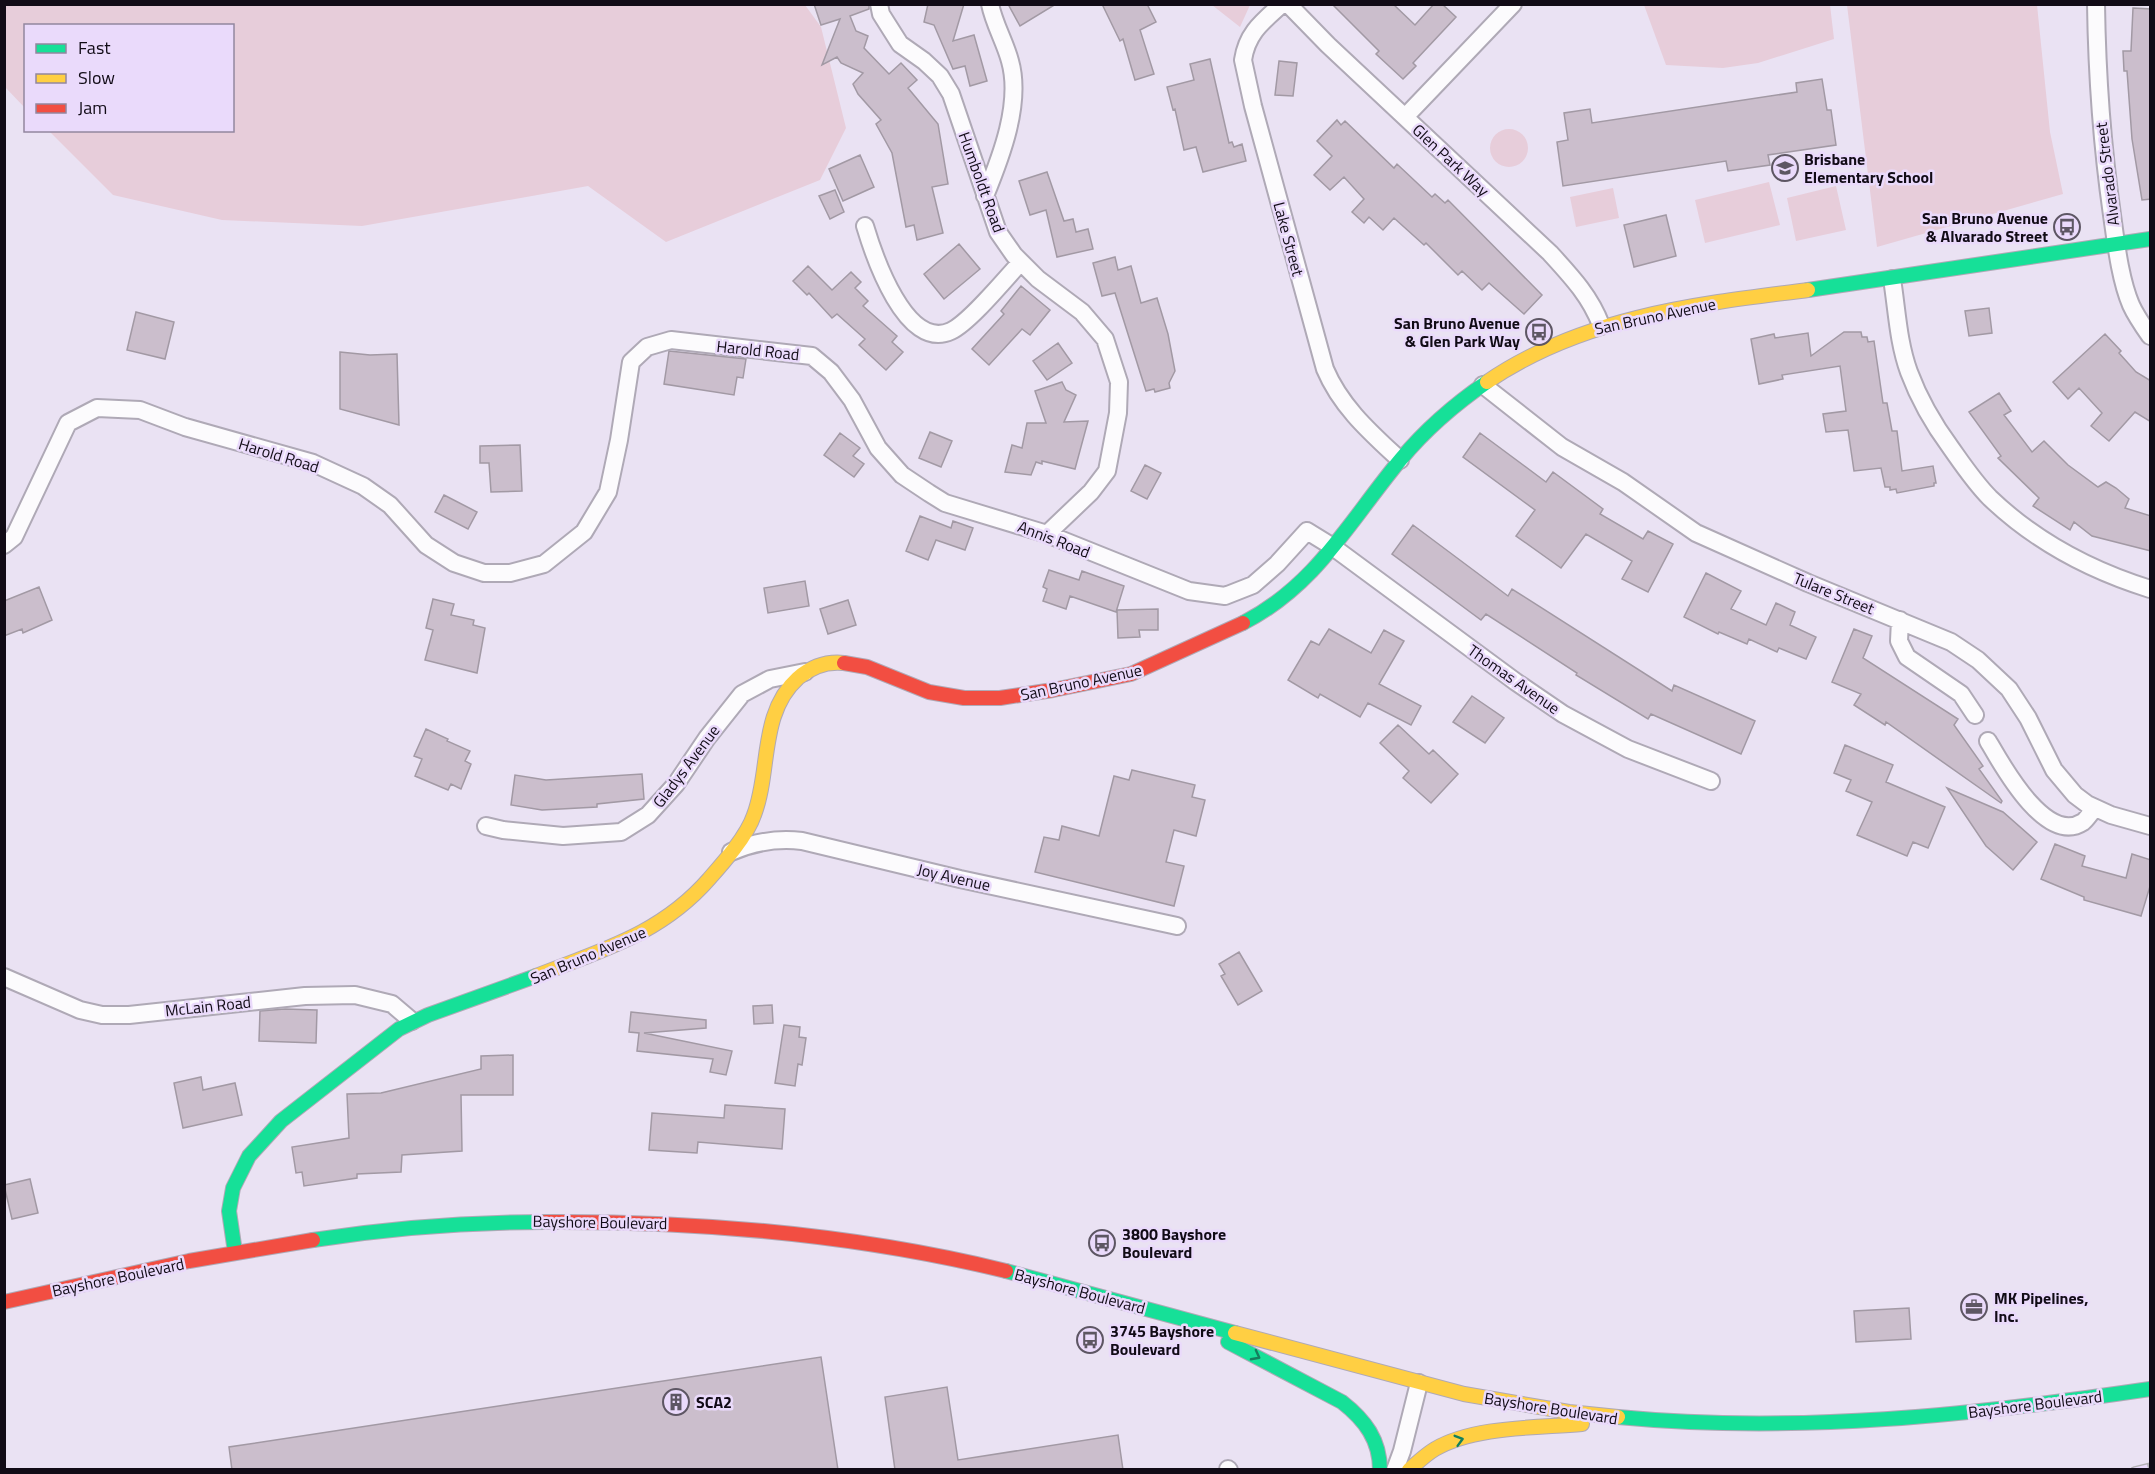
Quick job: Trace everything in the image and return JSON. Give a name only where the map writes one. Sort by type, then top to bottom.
[{"type":"main road","name":"San Bruno Avenue","points":[[235,1252],[229,1204],[239,1174],[256,1145],[287,1114],[386,1038],[412,1021],[506,988],[643,933],[697,894],[716,874],[750,825],[756,811],[770,729],[783,695],[806,672],[823,663],[843,661],[859,665],[924,690],[957,698],[1039,693],[1116,678],[1159,662],[1234,627],[1275,604],[1299,585],[1333,548],[1400,460],[1428,430],[1498,373],[1549,344],[1601,325],[1673,309],[1892,279],[2151,239]]},
{"type":"main road","name":"Bayshore Boulevard","points":[[4,1302],[235,1252],[342,1236],[472,1224],[571,1221],[711,1226],[824,1237],[933,1255],[1034,1278],[1419,1383],[1486,1399],[1630,1420],[1714,1424],[1799,1424],[1882,1420],[1987,1411],[2151,1389]]},
{"type":"main road","points":[[1185,1319],[1342,1402],[1358,1413],[1370,1427],[1377,1444],[1380,1470]]},
{"type":"main road","points":[[1409,1470],[1434,1450],[1450,1442],[1471,1436],[1630,1420]]},
{"type":"street","name":"Humboldt Road","points":[[879,4],[882,14],[900,44],[940,76],[951,94],[998,232],[1021,262],[1038,279],[1082,312],[1105,339],[1119,382],[1118,413],[1107,471],[1091,492],[1047,534]]},
{"type":"street","points":[[985,196],[999,162],[1014,87],[1010,60],[990,4]]},
{"type":"street","name":"Lake Street","points":[[1281,4],[1254,30],[1244,53],[1243,60],[1253,106],[1331,384],[1349,410],[1400,460]]},
{"type":"street","name":"Glen Park Way","points":[[1288,4],[1567,271],[1593,304],[1601,325]]},
{"type":"street","points":[[1405,117],[1513,4]]},
{"type":"street","name":"Alvarado Street","points":[[2096,4],[2104,164],[2116,244],[2128,297],[2139,321],[2151,336]]},
{"type":"street","points":[[865,226],[874,257],[897,302],[908,317],[917,324],[927,330],[942,334],[953,330],[966,320],[1021,262]]},
{"type":"street","points":[[1892,279],[1900,332],[1910,374],[1933,421],[1968,472],[1989,497],[2037,535],[2094,569],[2151,590]]},
{"type":"street","name":"Harold Road","points":[[4,545],[14,537],[68,423],[97,408],[140,410],[186,427],[313,463],[363,486],[390,505],[426,545],[454,563],[484,573],[510,573],[544,564],[584,532],[608,492],[631,362],[646,347],[671,340],[812,356]]},
{"type":"street","name":"Annis Road","points":[[812,356],[831,372],[852,400],[878,448],[902,475],[945,502],[1047,534],[1189,591],[1225,596],[1253,585],[1277,564],[1307,531],[1333,548]]},
{"type":"street","name":"Tulare Street","points":[[1483,384],[1562,447],[1623,482],[1696,533],[1808,584],[1951,642],[1978,660],[2009,689],[2028,718],[2054,770],[2074,795],[2111,815],[2151,826]]},
{"type":"street","name":"Thomas Avenue","points":[[1333,548],[1563,714],[1628,749],[1711,781]]},
{"type":"street","points":[[1900,620],[1899,641],[1907,657],[1961,693],[1975,715]]},
{"type":"street","name":"Gladys Avenue","points":[[486,826],[563,836],[621,832],[648,815],[676,784],[707,738],[742,693],[770,679],[806,672]]},
{"type":"street","points":[[1988,741],[2006,772],[2028,801],[2052,823],[2071,826],[2083,822],[2095,808]]},
{"type":"street","name":"Joy Avenue","points":[[731,852],[750,844],[784,839],[802,841],[948,876],[1177,926]]},
{"type":"street","name":"McLain Road","points":[[4,977],[80,1010],[102,1015],[129,1015],[305,996],[355,995],[392,1004],[412,1021]]},
{"type":"street","points":[[1395,1470],[1419,1383]]},
{"type":"shaded area","points":[[4,5],[805,5],[821,27],[846,128],[820,180],[666,242],[588,186],[362,226],[222,220],[113,195],[50,132],[234,132],[234,24],[24,24],[24,107],[5,87]]},
{"type":"shaded area","points":[[1212,5],[1250,5],[1240,27]]},
{"type":"shaded area","points":[[1644,5],[1830,5],[1834,39],[1758,63],[1723,68],[1666,65]]},
{"type":"shaded area","points":[[1847,5],[2037,5],[2050,132],[2063,194],[1877,247]]},
{"type":"shaded area","points":[[1509,129],[1522,135],[1528,148],[1522,161],[1509,167],[1496,161],[1490,148],[1496,135]]},
{"type":"shaded area","points":[[1769,182],[1780,225],[1705,243],[1695,200]]},
{"type":"shaded area","points":[[1836,186],[1846,230],[1796,241],[1787,198]]},
{"type":"shaded area","points":[[1613,188],[1619,218],[1576,227],[1570,197]]},
{"type":"building","points":[[814,4],[869,4],[869,9],[850,16],[856,31],[868,36],[864,48],[889,74],[901,63],[917,80],[908,88],[938,124],[948,184],[932,187],[943,233],[917,240],[914,225],[906,227],[892,153],[876,124],[881,120],[858,94],[853,84],[863,73],[841,63],[837,57],[822,65],[840,19],[821,25]]},
{"type":"building","points":[[928,4],[964,4],[953,41],[974,35],[987,81],[970,86],[965,66],[953,69],[934,25],[924,22]]},
{"type":"building","points":[[1008,4],[1056,4],[1020,26]]},
{"type":"building","points":[[1102,4],[1147,4],[1156,22],[1140,30],[1154,74],[1135,80],[1123,39],[1120,41]]},
{"type":"building","points":[[1332,4],[1393,4],[1415,25],[1434,4],[1442,4],[1456,17],[1413,63],[1416,66],[1403,79],[1376,54],[1379,51]]},
{"type":"building","points":[[2133,8],[2151,9],[2151,199],[2142,200],[2132,139],[2127,71],[2124,71],[2123,51],[2131,51]]},
{"type":"building","points":[[1210,59],[1229,143],[1232,142],[1234,147],[1242,144],[1246,161],[1203,172],[1196,147],[1184,150],[1175,109],[1173,110],[1167,87],[1194,80],[1190,64]]},
{"type":"building","points":[[1279,61],[1297,63],[1293,96],[1275,95]]},
{"type":"building","points":[[1822,79],[1827,110],[1831,110],[1836,145],[1768,155],[1770,165],[1728,171],[1726,161],[1563,186],[1557,142],[1568,140],[1564,113],[1590,109],[1592,123],[1797,92],[1796,83]]},
{"type":"building","points":[[1337,120],[1341,125],[1345,121],[1394,168],[1397,164],[1432,197],[1435,194],[1445,203],[1448,200],[1542,295],[1524,314],[1489,283],[1482,290],[1462,271],[1458,275],[1426,243],[1424,245],[1394,218],[1383,230],[1369,217],[1364,223],[1352,212],[1364,199],[1344,177],[1330,190],[1314,175],[1332,156],[1317,141]]},
{"type":"building","points":[[860,155],[874,187],[843,201],[829,169]]},
{"type":"building","points":[[1047,172],[1064,221],[1073,219],[1076,232],[1088,229],[1093,249],[1057,257],[1046,210],[1030,215],[1019,181]]},
{"type":"building","points":[[835,190],[844,212],[830,219],[819,196]]},
{"type":"building","points":[[1666,215],[1676,256],[1634,267],[1624,225]]},
{"type":"building","points":[[959,244],[980,269],[944,299],[924,274]]},
{"type":"building","points":[[1115,257],[1118,270],[1131,266],[1141,303],[1157,298],[1168,334],[1175,371],[1169,383],[1170,388],[1155,392],[1154,389],[1146,391],[1115,293],[1102,296],[1093,263]]},
{"type":"building","points":[[808,266],[832,290],[851,272],[861,282],[855,288],[868,301],[863,306],[897,336],[892,342],[903,352],[886,370],[859,345],[865,339],[837,314],[832,318],[809,293],[807,295],[793,281]]},
{"type":"building","points":[[1021,286],[1050,310],[1030,335],[1022,329],[989,365],[972,349],[1004,314],[1001,311]]},
{"type":"building","points":[[1989,308],[1992,333],[1969,336],[1965,311]]},
{"type":"building","points":[[136,312],[174,322],[165,359],[127,350]]},
{"type":"building","points":[[1844,332],[1861,332],[1862,337],[1867,337],[1868,342],[1874,341],[1883,403],[1887,403],[1892,431],[1897,431],[1902,471],[1933,466],[1936,483],[1934,486],[1897,493],[1896,489],[1890,490],[1890,487],[1885,487],[1881,468],[1854,471],[1848,430],[1826,432],[1823,414],[1846,411],[1840,366],[1782,375],[1783,379],[1759,384],[1751,339],[1774,334],[1775,338],[1808,333],[1811,356]]},
{"type":"building","points":[[2105,334],[2136,372],[2151,381],[2151,422],[2135,412],[2109,441],[2091,426],[2102,413],[2079,388],[2068,399],[2053,382]]},
{"type":"building","points":[[1058,343],[1072,363],[1047,380],[1033,361]]},
{"type":"building","points":[[669,351],[746,359],[743,378],[737,377],[734,395],[664,384]]},
{"type":"building","points":[[340,352],[370,355],[397,354],[399,425],[340,409]]},
{"type":"building","points":[[1062,382],[1066,390],[1076,395],[1064,422],[1088,421],[1075,469],[1042,461],[1042,464],[1036,462],[1031,475],[1005,472],[1012,445],[1022,448],[1027,423],[1046,423],[1035,391]]},
{"type":"building","points":[[1999,393],[2011,411],[2004,415],[2032,452],[2044,441],[2068,465],[2098,487],[2106,482],[2116,488],[2129,499],[2125,508],[2151,516],[2151,551],[2092,536],[2074,522],[2070,530],[2033,506],[2039,498],[1998,458],[2001,456],[1969,412]]},
{"type":"building","points":[[930,432],[952,441],[941,467],[919,458]]},
{"type":"building","points":[[840,433],[860,448],[853,456],[864,464],[854,477],[824,455]]},
{"type":"building","points":[[1480,433],[1546,482],[1553,472],[1603,509],[1600,514],[1643,539],[1648,531],[1673,544],[1648,592],[1622,579],[1632,561],[1586,534],[1561,568],[1516,536],[1535,510],[1463,457]]},
{"type":"building","points":[[520,445],[522,491],[491,492],[489,463],[480,463],[480,446]]},
{"type":"building","points":[[1145,465],[1161,473],[1147,499],[1131,491]]},
{"type":"building","points":[[444,495],[477,512],[468,529],[435,512]]},
{"type":"building","points":[[920,516],[951,528],[953,521],[973,528],[965,550],[936,540],[928,560],[906,551]]},
{"type":"building","points":[[1413,525],[1508,596],[1512,589],[1672,691],[1674,685],[1755,721],[1741,754],[1651,714],[1648,719],[1576,675],[1577,673],[1486,614],[1481,620],[1392,554]]},
{"type":"building","points":[[1049,570],[1079,580],[1082,571],[1124,586],[1116,612],[1070,596],[1066,609],[1043,601],[1047,589],[1043,587]]},
{"type":"building","points":[[1706,573],[1741,591],[1731,609],[1766,625],[1776,603],[1795,612],[1790,625],[1816,637],[1806,659],[1779,648],[1777,652],[1749,639],[1747,644],[1719,632],[1718,634],[1684,617]]},
{"type":"building","points":[[805,581],[809,606],[768,613],[764,588]]},
{"type":"building","points":[[39,587],[52,620],[23,633],[22,629],[4,636],[4,601]]},
{"type":"building","points":[[433,599],[454,604],[451,615],[474,620],[473,625],[485,628],[477,673],[425,660],[433,630],[426,628]]},
{"type":"building","points":[[848,600],[856,625],[828,634],[820,609]]},
{"type":"building","points":[[1158,609],[1158,630],[1139,630],[1140,637],[1118,638],[1117,610]]},
{"type":"building","points":[[1329,629],[1371,653],[1384,630],[1404,641],[1379,684],[1421,706],[1411,725],[1368,703],[1360,717],[1320,694],[1318,698],[1288,680],[1311,641],[1319,645]]},
{"type":"building","points":[[1854,629],[1872,636],[1863,658],[1958,719],[1954,725],[1983,766],[1979,769],[2002,801],[2001,803],[1886,722],[1885,725],[1854,705],[1861,694],[1832,682]]},
{"type":"building","points":[[1472,696],[1504,718],[1485,743],[1453,722]]},
{"type":"building","points":[[1398,725],[1429,754],[1433,750],[1458,774],[1431,803],[1403,778],[1409,771],[1380,743]]},
{"type":"building","points":[[426,729],[470,751],[465,761],[471,764],[461,789],[451,784],[448,790],[415,776],[422,759],[414,756]]},
{"type":"building","points":[[1845,745],[1893,765],[1886,782],[1945,807],[1928,848],[1913,842],[1907,856],[1857,835],[1872,802],[1846,791],[1851,780],[1834,773]]},
{"type":"building","points":[[1132,770],[1195,785],[1192,797],[1205,800],[1196,836],[1174,830],[1166,862],[1184,866],[1174,906],[1035,872],[1044,837],[1059,840],[1062,826],[1099,836],[1114,776],[1129,780]]},
{"type":"building","points":[[642,774],[644,799],[597,804],[597,807],[542,810],[511,805],[515,775],[546,780]]},
{"type":"building","points":[[1947,788],[2003,812],[2037,842],[2013,870],[1986,846]]},
{"type":"building","points":[[2055,844],[2085,856],[2082,866],[2126,878],[2132,854],[2151,860],[2151,883],[2141,916],[2084,900],[2084,897],[2041,879]]},
{"type":"building","points":[[1239,952],[1262,991],[1238,1005],[1221,976],[1225,974],[1219,964]]},
{"type":"building","points":[[772,1005],[773,1023],[754,1024],[753,1006]]},
{"type":"building","points":[[317,1010],[316,1043],[259,1041],[260,1011]]},
{"type":"building","points":[[631,1012],[706,1020],[706,1028],[644,1033],[732,1051],[726,1075],[710,1072],[713,1059],[637,1051],[639,1033],[629,1032]]},
{"type":"building","points":[[784,1025],[800,1027],[799,1037],[806,1038],[802,1065],[798,1064],[795,1086],[775,1083]]},
{"type":"building","points":[[513,1055],[513,1095],[461,1095],[462,1151],[402,1155],[401,1172],[357,1174],[357,1178],[304,1186],[302,1172],[296,1173],[292,1147],[349,1138],[347,1094],[381,1093],[481,1069],[481,1056]]},
{"type":"building","points":[[201,1077],[203,1090],[235,1083],[242,1115],[183,1128],[174,1083]]},
{"type":"building","points":[[725,1105],[785,1109],[782,1149],[698,1142],[697,1153],[649,1150],[652,1113],[724,1118]]},
{"type":"building","points":[[30,1179],[38,1213],[12,1219],[4,1185]]},
{"type":"building","points":[[1909,1308],[1911,1339],[1856,1342],[1854,1311]]},
{"type":"building","name":"SCA2","points":[[821,1357],[838,1470],[232,1470],[229,1447]]},
{"type":"building","points":[[947,1387],[958,1460],[1118,1435],[1123,1470],[895,1470],[885,1397]]},
{"type":"railway","points":[[2134,1470],[2150,1466]]},
{"type":"traffic: fast","points":[[1808,290],[2150,239]]},
{"type":"traffic: fast","points":[[1243,623],[1269,608],[1292,590],[1331,550],[1420,437],[1487,382]]},
{"type":"traffic: fast","points":[[235,1252],[229,1211],[233,1188],[249,1156],[281,1121],[399,1029],[428,1015],[536,976]]},
{"type":"traffic: fast","points":[[313,1240],[429,1226],[545,1222]]},
{"type":"traffic: fast","points":[[1006,1271],[1235,1333]]},
{"type":"traffic: fast","points":[[1228,1342],[1342,1402],[1358,1416],[1370,1432],[1377,1449],[1380,1470]]},
{"type":"traffic: fast","points":[[1618,1417],[1685,1422],[1751,1423],[1885,1419],[2018,1407],[2150,1389]]},
{"type":"traffic: slow","points":[[1487,382],[1523,360],[1561,342],[1601,328],[1682,308],[1808,290]]},
{"type":"traffic: slow","points":[[536,976],[607,948],[651,927],[671,914],[709,879],[741,840],[751,823],[763,780],[771,725],[786,692],[798,678],[808,671],[825,664],[844,663]]},
{"type":"traffic: slow","points":[[1235,1333],[1464,1394],[1569,1412],[1618,1417]]},
{"type":"traffic: slow","points":[[1409,1470],[1435,1449],[1468,1436],[1506,1429],[1582,1424]]},
{"type":"traffic: jam","points":[[844,663],[867,667],[929,692],[964,698],[1000,698],[1131,674],[1243,623]]},
{"type":"traffic: jam","points":[[545,1222],[662,1224],[777,1232],[892,1248],[1006,1271]]},
{"type":"traffic: jam","points":[[4,1302],[189,1261],[313,1240]]},
{"type":"place","name":"Brisbane Elementary School","points":[[1785,168]]},
{"type":"place","name":"San Bruno Avenue & Alvarado Street","points":[[2067,227]]},
{"type":"place","name":"San Bruno Avenue & Glen Park Way","points":[[1539,332]]},
{"type":"place","name":"3800 Bayshore Boulevard","points":[[1102,1243]]},
{"type":"place","name":"MK Pipelines, Inc.","points":[[1974,1307]]},
{"type":"place","name":"3745 Bayshore Boulevard","points":[[1090,1340]]},
{"type":"place","name":"SCA2","points":[[676,1402]]}]
